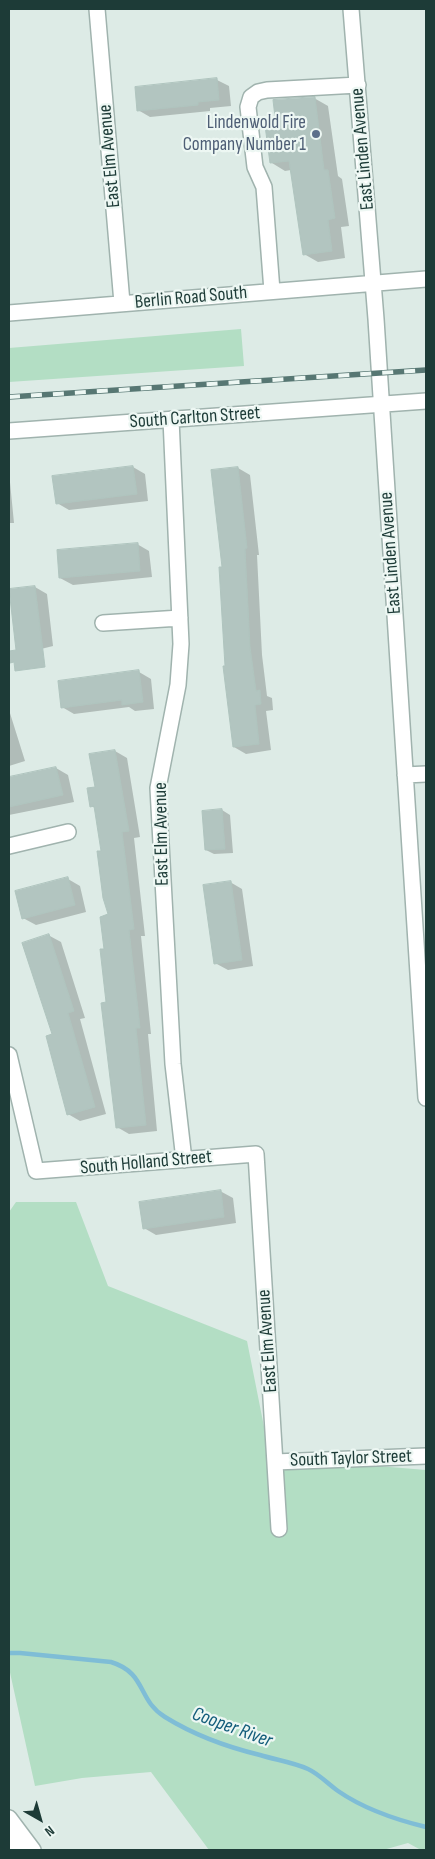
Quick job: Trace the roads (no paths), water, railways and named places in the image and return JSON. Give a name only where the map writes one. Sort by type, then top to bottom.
[{"type":"street","name":"East Elm Avenue","points":[[97,9],[122,303]]},
{"type":"street","name":"East Linden Avenue","points":[[351,9],[373,283],[426,1098]]},
{"type":"street","points":[[272,291],[264,186],[255,167],[249,119],[248,107],[251,97],[258,92],[267,90],[358,84]]},
{"type":"street","name":"Berlin Road South","points":[[9,313],[426,279]]},
{"type":"street","name":"South Carlton Street","points":[[9,431],[426,401]]},
{"type":"street","name":"East Elm Avenue","points":[[171,419],[180,618],[178,685],[158,788],[173,1064],[184,1160]]},
{"type":"street","points":[[103,624],[180,618]]},
{"type":"street","points":[[405,775],[426,774]]},
{"type":"street","points":[[9,846],[68,832]]},
{"type":"street","name":"South Holland Street","points":[[9,1055],[36,1171],[256,1154]]},
{"type":"street","name":"East Elm Avenue","points":[[256,1154],[279,1528]]},
{"type":"street","name":"South Taylor Street","points":[[275,1462],[426,1456]]},
{"type":"street","points":[[9,1817],[16,1850]]},
{"type":"street","points":[[9,1817],[33,1850]]},
{"type":"waterway","name":"Cooper River","points":[[9,1653],[111,1662],[123,1667],[137,1680],[156,1710],[176,1723],[199,1735],[223,1744],[308,1769],[338,1791],[359,1803],[392,1817],[426,1827]]},
{"type":"railway","points":[[9,397],[426,370]]},
{"type":"place","name":"Lindenwold Fire Company Number 1","points":[[316,134]]}]
